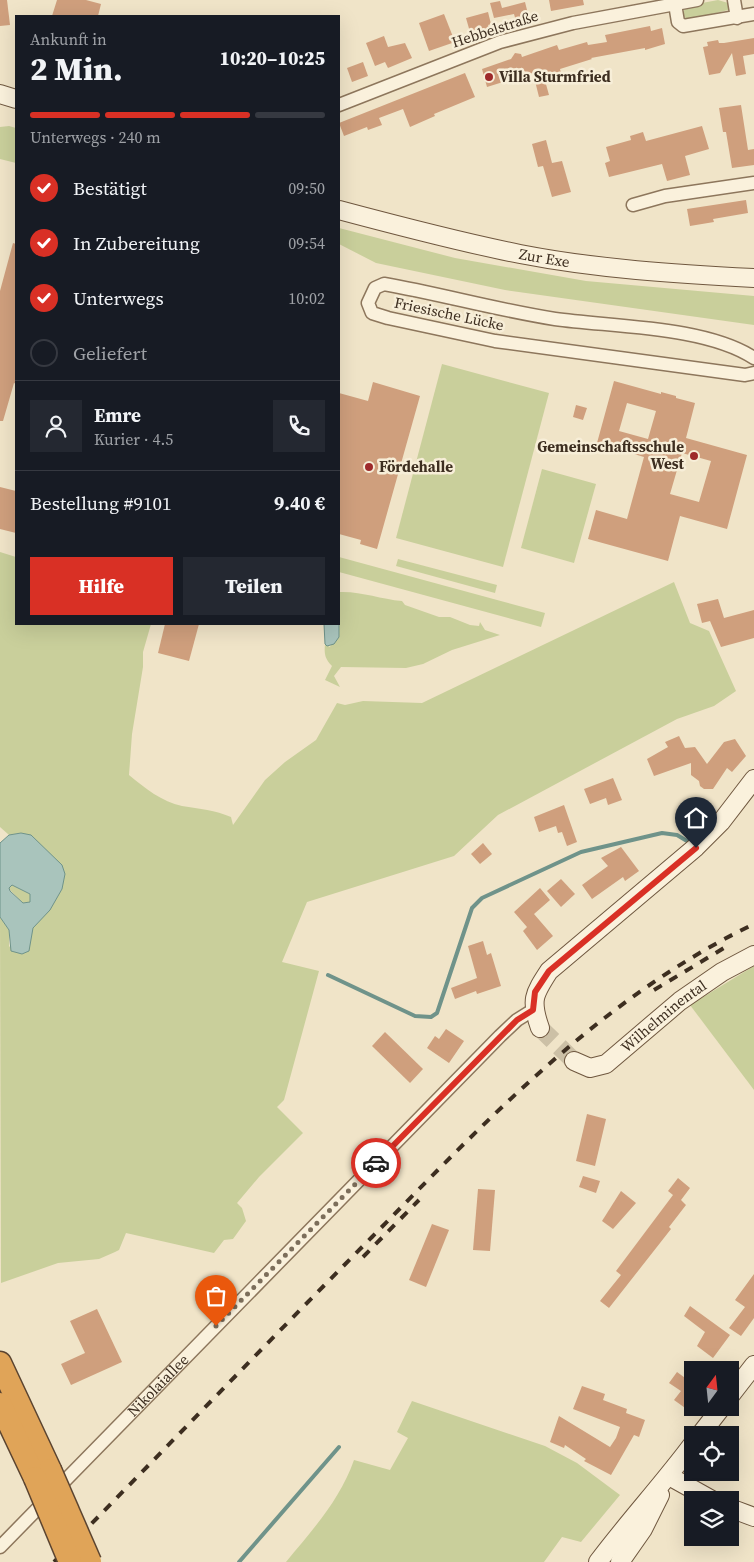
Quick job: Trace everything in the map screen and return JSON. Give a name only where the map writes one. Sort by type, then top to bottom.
[{"type":"highway","points":[[0,1362],[42,1474],[70,1562]]},
{"type":"highway","points":[[0,1404],[42,1474],[90,1562]]},
{"type":"main road","points":[[0,94],[15,99]]},
{"type":"main road","name":"Zur Exe","points":[[340,210],[440,237],[521,254],[677,274],[754,278]]},
{"type":"main road","points":[[540,1028],[533,1010],[535,992],[549,971],[696,848],[721,822],[754,779]]},
{"type":"main road","name":"Wilhelminental","points":[[574,1061],[590,1068],[606,1064],[680,1001],[722,972],[754,955]]},
{"type":"main road","points":[[739,1384],[754,1365]]},
{"type":"main road","points":[[707,1426],[715,1416]]},
{"type":"main road","points":[[598,1562],[628,1521],[669,1476],[684,1456]]},
{"type":"main road","points":[[669,1476],[696,1491]]},
{"type":"main road","points":[[620,1562],[643,1529],[669,1476]]},
{"type":"main road","points":[[739,1511],[754,1517]]},
{"type":"street","name":"Hebbelstraße","points":[[340,105],[500,42],[573,23],[697,0]]},
{"type":"street","points":[[734,0],[738,18]]},
{"type":"street","points":[[675,4],[678,22],[683,26],[754,14]]},
{"type":"street","points":[[633,205],[665,196],[754,183]]},
{"type":"street","name":"Friesische Lücke","points":[[754,358],[726,343],[698,336],[555,319],[502,310],[384,284],[375,288],[368,303],[372,313],[388,318],[496,341],[745,375],[754,374]]},
{"type":"street","name":"Nikolaiallee","points":[[0,1547],[500,1036],[517,1020],[533,1010]]},
{"type":"green space","points":[[718,0],[728,3],[728,10],[688,20],[682,15],[686,6]]},
{"type":"green space","points":[[0,127],[15,128],[15,163],[0,159]]},
{"type":"green space","points":[[340,228],[455,258],[586,281],[754,296],[754,325],[505,290],[376,263],[340,245]]},
{"type":"green space","points":[[442,364],[549,393],[503,567],[396,538]]},
{"type":"green space","points":[[542,469],[596,484],[574,563],[521,548]]},
{"type":"green space","points":[[0,552],[15,557],[15,625],[151,625],[143,652],[143,667],[132,734],[129,775],[161,798],[182,806],[207,810],[231,817],[233,825],[265,780],[285,762],[316,740],[337,703],[345,705],[363,701],[422,703],[674,582],[690,623],[709,631],[736,691],[714,706],[677,719],[498,815],[454,856],[307,902],[282,962],[319,971],[284,1100],[277,1107],[303,1133],[259,1177],[237,1203],[242,1208],[246,1221],[233,1239],[224,1240],[214,1253],[126,1233],[119,1250],[99,1259],[58,1263],[1,1283],[0,917],[9,930],[9,947],[38,921],[62,889],[21,833],[9,835],[0,827]]},
{"type":"green space","points":[[340,557],[545,613],[541,627],[340,572]]},
{"type":"green space","points":[[398,559],[497,585],[495,593],[396,566]]},
{"type":"green space","points":[[340,592],[402,601],[405,605],[439,617],[450,617],[470,625],[479,626],[480,622],[485,630],[500,635],[452,650],[423,664],[406,668],[341,667],[334,676],[340,687],[325,680],[332,666],[326,659],[325,644],[330,647],[338,625],[340,625]]},
{"type":"green space","points":[[12,885],[30,894],[30,902],[23,903],[10,890],[9,888]]},
{"type":"green space","points":[[754,966],[754,1090],[690,1005]]},
{"type":"green space","points":[[412,1401],[545,1446],[577,1463],[620,1495],[581,1542],[562,1537],[544,1562],[286,1562],[316,1526],[333,1501],[354,1460],[390,1470],[408,1438],[397,1432]]},
{"type":"water","points":[[324,625],[339,625],[339,637],[334,644],[327,646],[325,644]]},
{"type":"water","points":[[21,833],[31,835],[62,865],[65,874],[62,889],[50,910],[33,928],[29,951],[22,954],[11,951],[9,930],[0,917],[0,843],[9,835]],"holes":[[[12,885],[30,894],[30,902],[23,903],[9,888]]]},
{"type":"building","points":[[0,0],[7,0],[10,25],[0,26]]},
{"type":"building","points":[[57,0],[86,0],[101,4],[98,15],[52,15]]},
{"type":"building","points":[[549,0],[583,0],[584,5],[551,11]]},
{"type":"building","points":[[500,1],[502,8],[525,2],[529,18],[516,21],[514,14],[494,18],[490,3]]},
{"type":"building","points":[[488,12],[491,24],[488,25],[490,30],[478,33],[477,29],[470,32],[466,18]]},
{"type":"building","points":[[444,14],[455,42],[429,51],[419,23]]},
{"type":"building","points":[[650,26],[651,31],[662,28],[665,44],[645,50],[645,48],[591,58],[560,69],[561,73],[544,77],[549,95],[539,97],[533,73],[526,74],[525,71],[501,77],[503,82],[487,87],[482,69],[511,59],[515,53],[521,54],[522,57],[557,45],[559,50],[587,42],[588,45],[607,42],[605,35]]},
{"type":"building","points":[[384,36],[388,47],[405,43],[412,58],[388,68],[385,62],[375,66],[366,43]]},
{"type":"building","points":[[754,38],[754,54],[743,56],[746,74],[736,76],[732,53],[720,73],[709,75],[703,47],[708,46],[707,42],[718,40],[719,43],[724,43]]},
{"type":"building","points":[[363,62],[368,76],[352,82],[347,68]]},
{"type":"building","points":[[465,73],[475,97],[434,114],[435,116],[410,127],[403,109],[379,118],[382,125],[368,130],[367,127],[344,136],[340,123]]},
{"type":"building","points":[[741,105],[748,150],[754,149],[754,165],[732,168],[726,132],[723,132],[719,108]]},
{"type":"building","points":[[702,126],[709,149],[685,156],[690,175],[667,181],[662,164],[609,177],[605,163],[610,161],[606,147],[631,140],[630,136],[643,132],[646,141]]},
{"type":"building","points":[[546,140],[552,163],[562,161],[571,192],[552,197],[543,166],[538,167],[532,144]]},
{"type":"building","points":[[746,200],[748,213],[713,219],[714,222],[690,226],[687,209]]},
{"type":"building","points":[[13,243],[15,244],[15,384],[3,421],[0,421],[0,291]]},
{"type":"building","name":"Gemeinschaftsschule West","points":[[614,381],[661,394],[661,392],[676,396],[676,398],[695,403],[686,438],[747,455],[727,529],[680,516],[668,561],[588,539],[596,510],[627,519],[644,457],[597,443]],"holes":[[[627,403],[656,411],[648,439],[619,431]],[[682,453],[711,461],[699,502],[670,494]]]},
{"type":"building","name":"Fördehalle","points":[[373,382],[420,396],[377,549],[360,544],[361,540],[340,534],[340,393],[368,401]]},
{"type":"building","points":[[576,405],[587,408],[583,420],[573,417]]},
{"type":"building","points":[[0,487],[15,491],[15,533],[0,529]]},
{"type":"building","points":[[718,599],[724,618],[754,610],[754,638],[721,647],[710,621],[702,623],[697,604]]},
{"type":"building","points":[[165,625],[199,625],[189,661],[158,653]]},
{"type":"building","points":[[679,736],[685,748],[695,747],[707,764],[724,742],[735,739],[746,756],[732,772],[727,768],[713,789],[704,789],[700,786],[699,781],[691,775],[691,763],[654,776],[647,759],[668,747],[665,742]]},
{"type":"building","points":[[613,778],[622,800],[608,805],[606,798],[590,804],[584,789]]},
{"type":"building","points":[[564,805],[577,842],[567,846],[562,832],[558,833],[556,826],[539,832],[534,817]]},
{"type":"building","points":[[483,843],[492,854],[480,864],[471,854]]},
{"type":"building","points":[[621,847],[639,871],[625,881],[623,877],[592,899],[582,885],[608,866],[601,858]]},
{"type":"building","points":[[561,879],[575,894],[561,907],[547,891]]},
{"type":"building","points":[[540,888],[550,900],[534,914],[553,936],[537,950],[523,931],[527,927],[514,912]]},
{"type":"building","points":[[483,941],[487,955],[491,953],[501,986],[477,994],[476,991],[455,999],[451,988],[477,978],[468,946]]},
{"type":"building","points":[[446,1029],[464,1041],[449,1063],[427,1048],[435,1036],[439,1039]]},
{"type":"building","points":[[385,1032],[423,1069],[410,1083],[372,1046]]},
{"type":"building","points":[[587,1114],[606,1119],[595,1166],[576,1161]]},
{"type":"building","points":[[583,1176],[600,1181],[596,1193],[579,1187]]},
{"type":"building","points":[[678,1178],[690,1188],[681,1200],[686,1205],[669,1227],[671,1229],[609,1308],[600,1301],[621,1275],[616,1271],[673,1195],[668,1191]]},
{"type":"building","points":[[478,1189],[495,1190],[490,1251],[473,1250]]},
{"type":"building","points":[[621,1191],[636,1203],[613,1229],[602,1221]]},
{"type":"building","points":[[432,1224],[449,1230],[426,1287],[409,1280]]},
{"type":"building","points":[[754,1274],[754,1318],[741,1336],[729,1328],[745,1307],[735,1300]]},
{"type":"building","points":[[690,1306],[730,1335],[713,1358],[697,1346],[705,1332],[684,1316]]},
{"type":"building","points":[[97,1309],[122,1362],[71,1385],[61,1364],[85,1353],[70,1321]]},
{"type":"building","points":[[677,1372],[684,1377],[684,1407],[674,1400],[681,1391],[669,1383]]},
{"type":"building","points":[[582,1386],[605,1394],[603,1400],[627,1409],[626,1413],[645,1420],[639,1437],[634,1435],[611,1475],[584,1461],[586,1459],[565,1445],[564,1448],[550,1442],[559,1416],[610,1447],[616,1438],[620,1427],[573,1409]]},
{"type":"waterway","points":[[328,975],[415,1016],[431,1017],[437,1013],[472,908],[482,898],[581,852],[662,833],[677,835],[687,841]]},
{"type":"waterway","points":[[239,1562],[339,1447]]},
{"type":"tunnel","points":[[540,1028],[574,1061]]},
{"type":"railway","points":[[54,1562],[292,1318],[504,1105],[597,1024],[646,987],[699,954],[754,924]]},
{"type":"railway","points":[[654,990],[729,945]]},
{"type":"railway","points":[[363,1257],[419,1200]]},
{"type":"way so far","points":[[216,1326],[376,1163]]},
{"type":"place","name":"Villa Sturmfried","points":[[489,77]]},
{"type":"place","name":"Gemeinschaftsschule West","points":[[694,456]]},
{"type":"place","name":"Fördehalle","points":[[369,467]]},
{"type":"route","points":[[376,1163],[500,1036],[517,1020],[533,1010],[535,992],[549,971],[696,848]]}]
